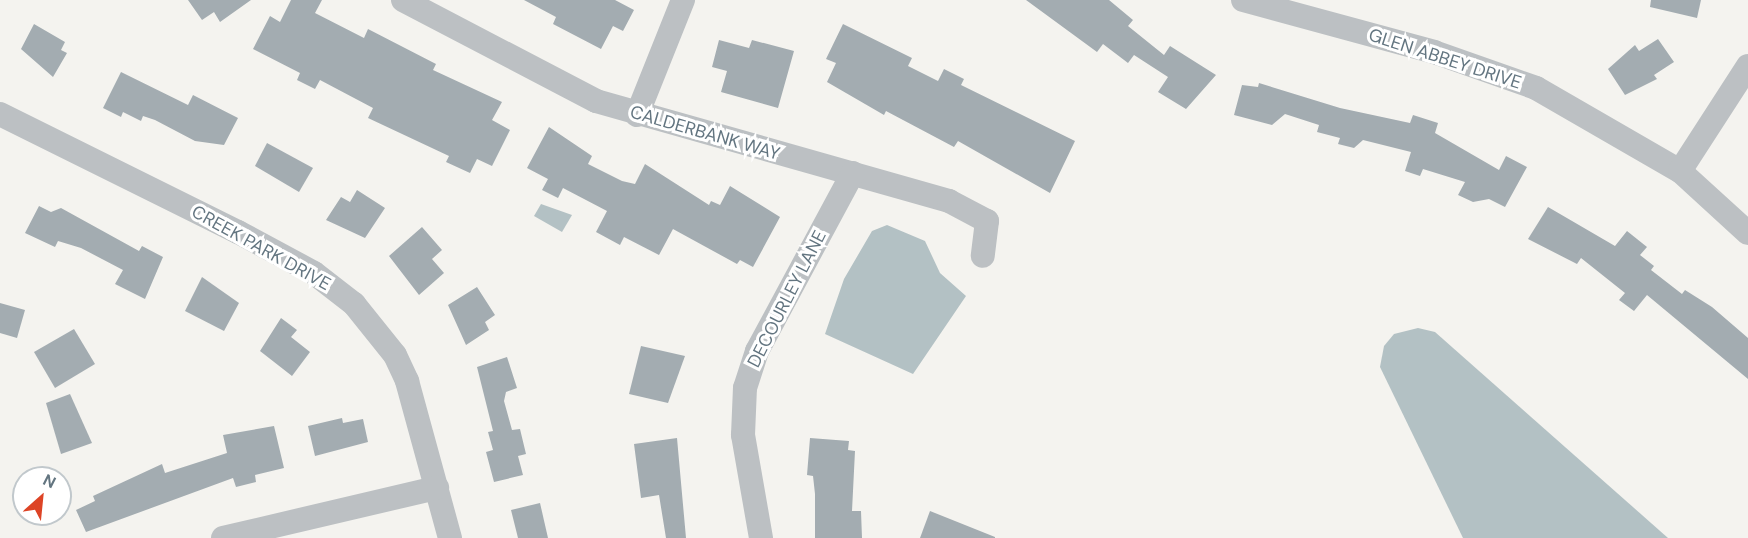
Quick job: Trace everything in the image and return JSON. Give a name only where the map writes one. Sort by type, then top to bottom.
[{"type":"street","name":"CALDERBANK WAY","points":[[403,0],[596,101],[637,115],[914,187],[987,221],[983,256]]},
{"type":"street","points":[[637,115],[682,0]]},
{"type":"street","name":"GLEN ABBEY DRIVE","points":[[1243,0],[1434,52],[1536,88],[1680,171],[1748,233]]},
{"type":"street","points":[[1680,171],[1748,66]]},
{"type":"street","name":"CREEK PARK DRIVE","points":[[0,114],[238,232],[314,273],[354,304],[395,355],[407,381],[450,538]]},
{"type":"street","name":"DECOURLEY LANE","points":[[761,538],[743,435],[745,388],[757,351],[853,173]]},
{"type":"street","points":[[223,538],[437,488]]},
{"type":"shaded area","points":[[541,204],[572,215],[562,232],[534,216]]},
{"type":"shaded area","points":[[887,225],[925,241],[940,273],[966,296],[913,374],[825,334],[844,279],[872,231]]},
{"type":"shaded area","points":[[1418,328],[1435,332],[1668,538],[1463,538],[1380,367],[1384,346],[1394,334]]},
{"type":"building","points":[[188,0],[251,0],[220,22],[214,12],[202,20]]},
{"type":"building","points":[[291,0],[322,0],[315,13],[364,38],[368,29],[436,64],[433,70],[502,102],[492,120],[510,130],[492,166],[477,159],[470,173],[446,162],[449,156],[368,118],[373,108],[320,80],[315,89],[297,80],[300,73],[253,49],[270,16],[280,22]]},
{"type":"building","points":[[524,0],[615,0],[634,10],[623,31],[613,26],[601,49],[553,24],[556,17]]},
{"type":"building","points":[[1026,0],[1109,0],[1133,20],[1128,26],[1164,55],[1170,46],[1216,75],[1186,109],[1158,92],[1168,77],[1134,55],[1128,63],[1103,44],[1097,52]]},
{"type":"building","points":[[1651,0],[1701,0],[1697,18],[1650,7]]},
{"type":"building","points":[[34,24],[65,42],[61,50],[67,53],[53,77],[21,49]]},
{"type":"building","points":[[843,24],[912,58],[908,66],[938,81],[944,69],[964,79],[961,85],[1075,141],[1050,193],[958,141],[954,147],[886,111],[884,115],[827,82],[836,63],[826,59]]},
{"type":"building","points":[[1658,39],[1674,62],[1654,75],[1657,79],[1625,95],[1608,69],[1635,45],[1639,51]]},
{"type":"building","points":[[719,40],[749,48],[752,40],[794,51],[778,108],[721,92],[727,71],[712,67]]},
{"type":"building","points":[[121,72],[188,105],[193,95],[238,118],[224,145],[195,141],[155,120],[143,116],[141,121],[123,112],[121,117],[103,108]]},
{"type":"building","points":[[1259,83],[1340,108],[1410,123],[1413,115],[1438,123],[1435,133],[1499,170],[1506,156],[1527,167],[1505,207],[1489,199],[1473,202],[1458,195],[1465,182],[1423,169],[1420,176],[1405,171],[1411,152],[1363,140],[1354,148],[1338,144],[1340,138],[1317,132],[1319,125],[1285,114],[1272,125],[1234,115],[1242,85],[1258,87]]},
{"type":"building","points":[[549,127],[592,156],[588,164],[622,181],[635,184],[645,164],[709,205],[711,201],[720,205],[730,186],[780,217],[753,267],[740,260],[737,264],[673,229],[659,255],[624,237],[620,245],[596,232],[607,211],[563,188],[558,198],[542,190],[548,179],[527,168]]},
{"type":"building","points":[[267,143],[313,168],[299,192],[255,166]]},
{"type":"building","points":[[357,190],[385,208],[365,238],[326,220],[341,197],[350,202]]},
{"type":"building","points":[[39,206],[51,212],[61,208],[139,251],[142,246],[163,257],[145,299],[115,284],[123,270],[81,248],[58,241],[55,247],[25,233]]},
{"type":"building","points":[[1548,207],[1615,246],[1627,231],[1647,247],[1640,255],[1654,266],[1651,270],[1682,294],[1685,290],[1712,307],[1748,338],[1748,379],[1647,295],[1634,311],[1619,300],[1625,293],[1581,258],[1577,264],[1528,239]]},
{"type":"building","points":[[422,227],[442,250],[432,259],[444,273],[419,295],[389,256]]},
{"type":"building","points":[[202,277],[239,303],[224,331],[185,311]]},
{"type":"building","points":[[477,287],[495,315],[485,322],[489,330],[466,345],[448,305]]},
{"type":"building","points":[[0,303],[25,310],[17,338],[0,333]]},
{"type":"building","points":[[281,318],[297,330],[291,337],[310,352],[292,376],[260,351]]},
{"type":"building","points":[[74,329],[95,364],[55,388],[34,352]]},
{"type":"building","points":[[641,346],[685,356],[668,403],[629,394]]},
{"type":"building","points":[[507,357],[517,388],[506,392],[504,401],[512,430],[520,429],[526,454],[518,456],[523,475],[494,482],[486,452],[493,450],[488,432],[493,431],[477,367]]},
{"type":"building","points":[[70,394],[92,443],[61,454],[46,403]]},
{"type":"building","points":[[342,418],[343,423],[363,419],[368,442],[315,456],[308,426]]},
{"type":"building","points":[[274,426],[284,468],[255,475],[256,482],[236,487],[233,478],[86,532],[76,510],[95,501],[93,496],[162,464],[165,473],[227,453],[223,435]]},
{"type":"building","points":[[677,438],[686,538],[666,538],[659,495],[641,498],[634,444]]},
{"type":"building","points":[[810,438],[849,441],[848,450],[855,451],[852,511],[861,511],[862,538],[815,538],[813,476],[807,475]]},
{"type":"building","points":[[540,503],[548,538],[518,538],[511,510]]},
{"type":"building","points":[[930,511],[995,537],[995,538],[920,538]]}]
